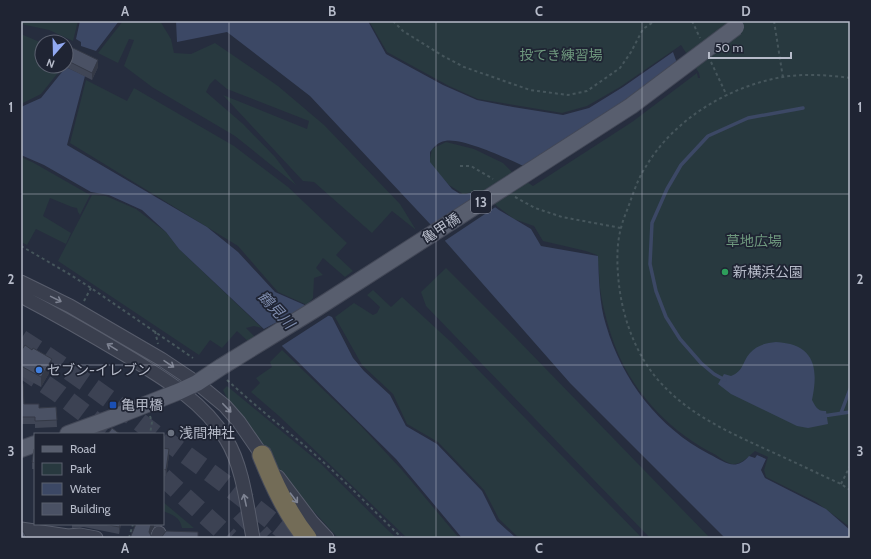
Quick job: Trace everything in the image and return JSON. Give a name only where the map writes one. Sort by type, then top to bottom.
[{"type":"highway","points":[[262,455],[285,506],[295,524],[307,538]]},
{"type":"main road","name":"亀甲橋","points":[[224,374],[317,308],[625,110],[740,24]]},
{"type":"main road","name":"13","points":[[71,433],[145,405],[197,383],[224,374]]},
{"type":"main road","points":[[21,449],[34,444]]},
{"type":"street","points":[[21,282],[70,306],[161,359],[197,383],[225,406],[239,422],[312,522],[327,538]]},
{"type":"street","points":[[21,296],[98,339],[154,373],[180,391],[212,418],[227,440],[240,475],[253,538]]},
{"type":"street","points":[[21,529],[52,532],[68,536],[80,535],[96,538]]},
{"type":"path","points":[[393,21],[403,31],[443,56],[464,67],[530,90],[568,95],[587,91],[620,68],[644,29],[655,21]]},
{"type":"path","points":[[774,21],[783,78]]},
{"type":"path","points":[[850,78],[813,75],[783,78],[748,86],[701,109],[680,126],[661,146],[645,167],[637,184],[621,228],[618,249],[618,276],[621,302],[632,338],[645,363],[658,381],[676,399],[698,416],[745,440],[841,484],[850,490]]},
{"type":"path","points":[[460,166],[472,166],[496,182]]},
{"type":"path","points":[[515,196],[535,208],[562,217],[621,228]]},
{"type":"path","points":[[21,246],[91,288],[193,358]]},
{"type":"path","points":[[83,302],[91,288]]},
{"type":"path","points":[[155,331],[159,349]]},
{"type":"path","points":[[224,374],[265,414],[305,446],[402,538]]},
{"type":"path","points":[[145,405],[152,422],[150,433]]},
{"type":"path","points":[[841,484],[850,466]]},
{"type":"path","points":[[130,538],[133,525]]},
{"type":"green space","points":[[23,21],[78,21],[74,37],[74,34],[58,34],[49,30],[21,24]]},
{"type":"green space","points":[[123,21],[160,21],[171,39],[174,53],[191,54],[215,43],[278,86],[324,125],[400,204],[416,230],[392,211],[372,233],[314,182],[303,181],[223,95],[307,129],[309,121],[227,89],[215,79],[210,84],[206,92],[243,124],[275,157],[296,185],[235,136],[152,87],[124,66],[134,40],[129,39],[118,63],[98,53]]},
{"type":"green space","name":"新横浜公園","points":[[369,21],[850,21],[850,527],[816,502],[766,477],[764,470],[768,457],[755,451],[742,462],[732,464],[726,462],[685,436],[657,412],[634,383],[617,351],[603,304],[597,255],[543,241],[534,226],[514,219],[477,191],[463,194],[449,185],[429,163],[432,149],[446,142],[474,149],[503,163],[513,173],[533,186],[632,122],[697,73],[698,78],[700,78],[699,73],[681,45],[620,87],[587,106],[562,113],[478,99],[449,86],[387,52]]},
{"type":"green space","points":[[21,34],[34,40],[34,74],[57,74],[41,94],[21,104]]},
{"type":"green space","points":[[86,80],[127,101],[134,88],[234,146],[288,187],[347,243],[336,255],[353,271],[345,277],[323,258],[316,268],[323,275],[314,278],[313,298],[307,305],[278,292],[238,246],[70,143]]},
{"type":"green space","points":[[21,157],[90,195],[80,215],[77,208],[50,198],[43,216],[71,233],[66,244],[36,229],[27,245],[21,242]]},
{"type":"green space","points":[[92,195],[106,196],[136,209],[166,232],[179,249],[262,328],[254,326],[246,328],[258,340],[252,345],[237,331],[222,348],[210,340],[199,355],[58,261]]},
{"type":"green space","points":[[446,268],[710,538],[650,538],[426,306],[421,292]]},
{"type":"green space","points":[[373,290],[391,307],[402,297],[452,343],[642,538],[519,538],[499,519],[484,490],[438,442],[407,424],[393,394],[362,365],[335,317],[354,303],[373,315],[377,313],[380,307],[367,295]]},
{"type":"green space","points":[[282,350],[361,426],[402,470],[459,538],[407,538],[279,416],[251,392],[260,383],[256,378],[272,367],[270,362]]},
{"type":"green space","points":[[227,386],[320,463],[396,538],[338,538],[297,493],[233,410],[223,390]]},
{"type":"green space","points":[[164,503],[194,528],[182,528],[180,521],[173,515],[164,511]]},
{"type":"water","points":[[80,21],[119,21],[96,51],[81,46],[81,42],[76,39]]},
{"type":"water","points":[[176,21],[369,21],[386,54],[443,85],[477,100],[563,115],[589,108],[623,87],[673,52],[677,63],[631,97],[524,166],[473,145],[452,141],[445,141],[438,144],[430,152],[430,162],[452,189],[460,194],[474,192],[499,210],[531,229],[541,246],[598,256],[602,308],[613,345],[632,383],[659,416],[674,431],[691,443],[725,462],[734,465],[739,464],[749,456],[755,458],[757,455],[766,459],[761,470],[765,478],[826,509],[850,530],[850,538],[725,538],[570,383],[431,225],[310,96],[227,32],[177,42]]},
{"type":"water","name":"鶴見川","points":[[74,71],[85,76],[67,145],[207,227],[238,252],[275,292],[332,317],[353,358],[364,371],[390,395],[406,426],[437,444],[482,491],[497,521],[516,538],[462,538],[396,459],[283,347],[179,249],[166,232],[142,210],[109,195],[91,192],[44,165],[21,155],[21,107],[41,98],[60,74],[74,74]]},
{"type":"water","points":[[776,342],[799,347],[811,359],[815,377],[812,400],[819,410],[826,411],[828,424],[808,428],[797,426],[731,394],[718,384],[724,374],[731,376],[738,372],[747,356],[756,348],[765,344]]},
{"type":"pier","points":[[481,194],[497,206],[443,242],[430,227]]},
{"type":"pier","points":[[309,305],[331,314],[280,347],[262,330]]},
{"type":"building","points":[[74,48],[98,60],[92,73],[74,64]]},
{"type":"building","points":[[25,345],[32,350],[33,348],[52,359],[41,377],[21,366],[21,351]]},
{"type":"building","points":[[21,384],[23,384],[24,404],[39,404],[39,408],[56,407],[57,420],[35,421],[35,417],[21,417]]},
{"type":"building","points":[[112,428],[119,433],[109,433]]},
{"type":"building","points":[[164,448],[169,449],[166,470],[164,469]]},
{"type":"building","points":[[34,449],[34,463],[32,462]]},
{"type":"building","points":[[109,525],[120,525],[119,527]]},
{"type":"building","points":[[136,525],[151,525],[149,532],[153,538],[130,538]]},
{"type":"building","points":[[23,531],[27,538],[21,538],[21,532]]},
{"type":"building","points":[[166,531],[198,532],[198,538],[161,538]]},
{"type":"waterway","points":[[725,380],[714,374],[701,363],[680,339],[666,317],[656,291],[650,264],[652,223],[667,189],[681,165],[708,136],[748,118],[803,108]]},
{"type":"waterway","points":[[841,413],[850,389]]},
{"type":"waterway","points":[[823,416],[850,412]]},
{"type":"tunnel","points":[[21,339],[90,385],[154,433]]},
{"type":"tunnel","points":[[21,368],[58,393],[111,433]]},
{"type":"tunnel","points":[[164,439],[224,483],[293,538]]},
{"type":"tunnel","points":[[164,478],[230,538]]},
{"type":"tunnel","points":[[240,512],[265,538]]},
{"type":"place","name":"新横浜公園","points":[[725,272]]},
{"type":"place","name":"セブン-イレブン","points":[[39,370]]},
{"type":"place","name":"亀甲橋","points":[[113,405]]},
{"type":"place","name":"浅間神社","points":[[171,433]]},
{"type":"park label","name":"投てき練習場","points":[[561,55]]},
{"type":"park label","name":"草地広場","points":[[754,241]]}]
